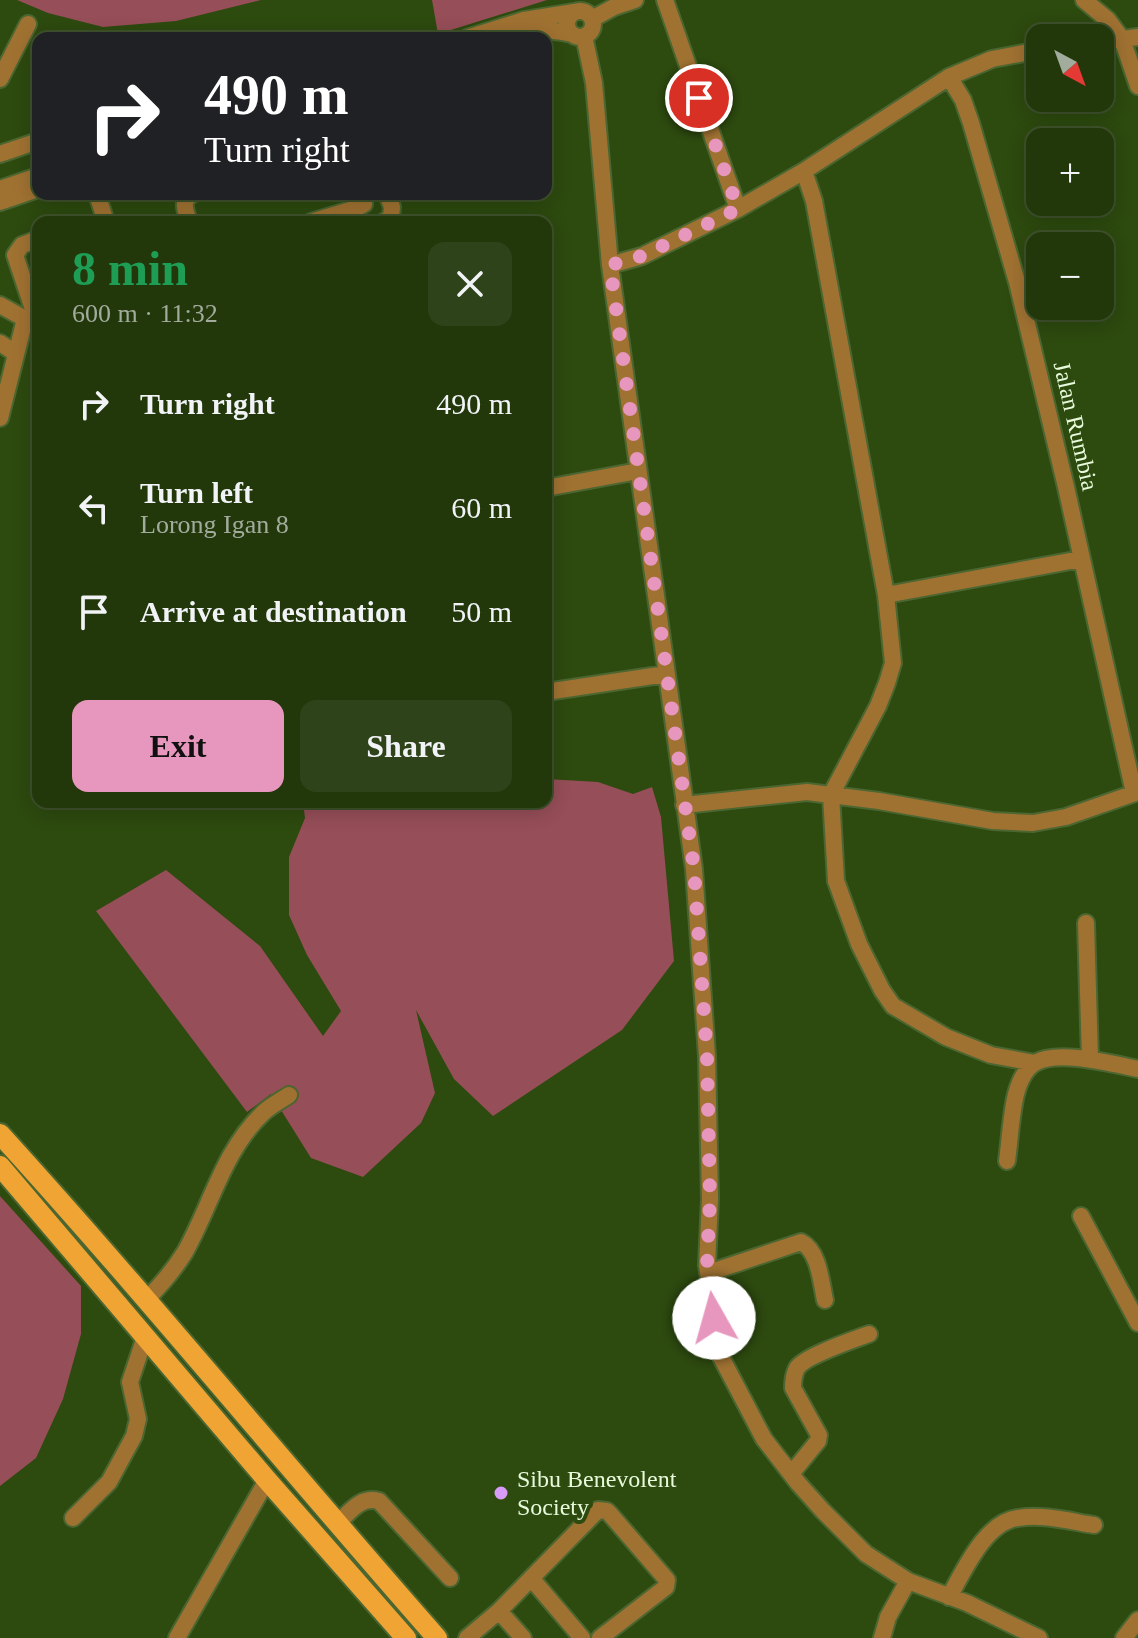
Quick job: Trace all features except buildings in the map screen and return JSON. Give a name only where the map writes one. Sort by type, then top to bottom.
[{"type":"main road","points":[[0,1134],[437,1638]]},
{"type":"main road","points":[[0,1166],[406,1638]]},
{"type":"street","points":[[592,19],[635,0]]},
{"type":"street","points":[[665,0],[738,209]]},
{"type":"street","points":[[1084,0],[1130,38],[1138,86]]},
{"type":"street","points":[[567,8],[567,27],[578,35],[594,83],[610,265],[694,869],[707,1056],[708,1273],[721,1357],[764,1439],[823,1511],[866,1554],[908,1581],[967,1603],[1039,1638]]},
{"type":"street","points":[[486,32],[567,8],[586,12],[592,19],[591,31],[578,35],[543,30],[535,32]]},
{"type":"street","points":[[0,79],[28,24]]},
{"type":"street","points":[[610,265],[642,256],[738,209],[804,171],[949,77],[992,59],[1026,53]]},
{"type":"street","name":"Jalan Rumbia","points":[[949,77],[963,100],[971,123],[1017,282],[1136,792]]},
{"type":"street","points":[[0,154],[32,143]]},
{"type":"street","points":[[804,171],[814,201],[886,595],[893,663],[878,706],[831,795],[836,881],[859,944],[893,1006],[946,1037],[991,1055],[1035,1063]]},
{"type":"street","points":[[0,189],[32,178]]},
{"type":"street","points":[[0,202],[32,191]]},
{"type":"street","points":[[331,216],[357,208],[364,204],[364,200]]},
{"type":"street","points":[[32,241],[22,245],[15,255],[32,306]]},
{"type":"street","points":[[0,305],[32,318]]},
{"type":"street","points":[[0,418],[15,353],[32,323]]},
{"type":"street","points":[[0,343],[15,353]]},
{"type":"street","points":[[552,487],[638,471]]},
{"type":"street","points":[[886,595],[1081,559]]},
{"type":"street","points":[[552,691],[666,674]]},
{"type":"street","points":[[684,805],[807,792],[993,821],[1033,823],[1066,817],[1136,792]]},
{"type":"street","points":[[1086,923],[1090,1059]]},
{"type":"street","points":[[1007,1161],[1016,1094],[1028,1069],[1035,1063],[1047,1058],[1090,1059],[1138,1069]]},
{"type":"street","points":[[146,1300],[167,1279],[186,1250],[218,1178],[243,1137],[264,1112],[289,1095]]},
{"type":"street","points":[[1081,1216],[1136,1313]]},
{"type":"street","points":[[708,1273],[801,1242],[806,1243],[813,1253],[825,1300]]},
{"type":"street","points":[[791,1474],[818,1441],[819,1435],[793,1388],[798,1366],[814,1356],[869,1334]]},
{"type":"street","points":[[73,1518],[109,1482],[134,1436],[138,1419],[130,1382],[145,1337]]},
{"type":"street","points":[[177,1638],[267,1480]]},
{"type":"street","points":[[337,1524],[361,1501],[379,1501],[450,1578]]},
{"type":"street","points":[[467,1638],[499,1611],[598,1510],[607,1511],[667,1580],[666,1587],[600,1638]]},
{"type":"street","points":[[949,1597],[979,1545],[989,1533],[1008,1520],[1041,1517],[1094,1525]]},
{"type":"street","points":[[531,1578],[582,1638]]},
{"type":"street","points":[[882,1638],[888,1617],[908,1581]]},
{"type":"street","points":[[499,1611],[523,1638]]},
{"type":"street","points":[[1124,1638],[1138,1620]]},
{"type":"shaded area","points":[[17,0],[261,0],[176,21],[103,27],[48,13]]},
{"type":"shaded area","points":[[432,0],[547,0],[444,32],[438,32]]},
{"type":"shaded area","points":[[552,779],[598,782],[633,794],[652,787],[661,817],[674,961],[622,1030],[493,1116],[454,1079],[416,1010],[435,1093],[421,1123],[363,1177],[311,1158],[271,1094],[247,1112],[96,911],[166,870],[260,946],[323,1036],[341,1011],[307,955],[289,915],[289,857],[305,818],[304,808],[552,808]]},
{"type":"shaded area","points":[[0,1196],[81,1286],[81,1334],[63,1399],[36,1458],[0,1486]]},
{"type":"place","name":"Sibu Benevolent Society","points":[[501,1493]]},
{"type":"route","points":[[699,98],[738,209],[642,256],[610,265],[694,869],[707,1056],[710,1199],[707,1265],[714,1318]]}]
